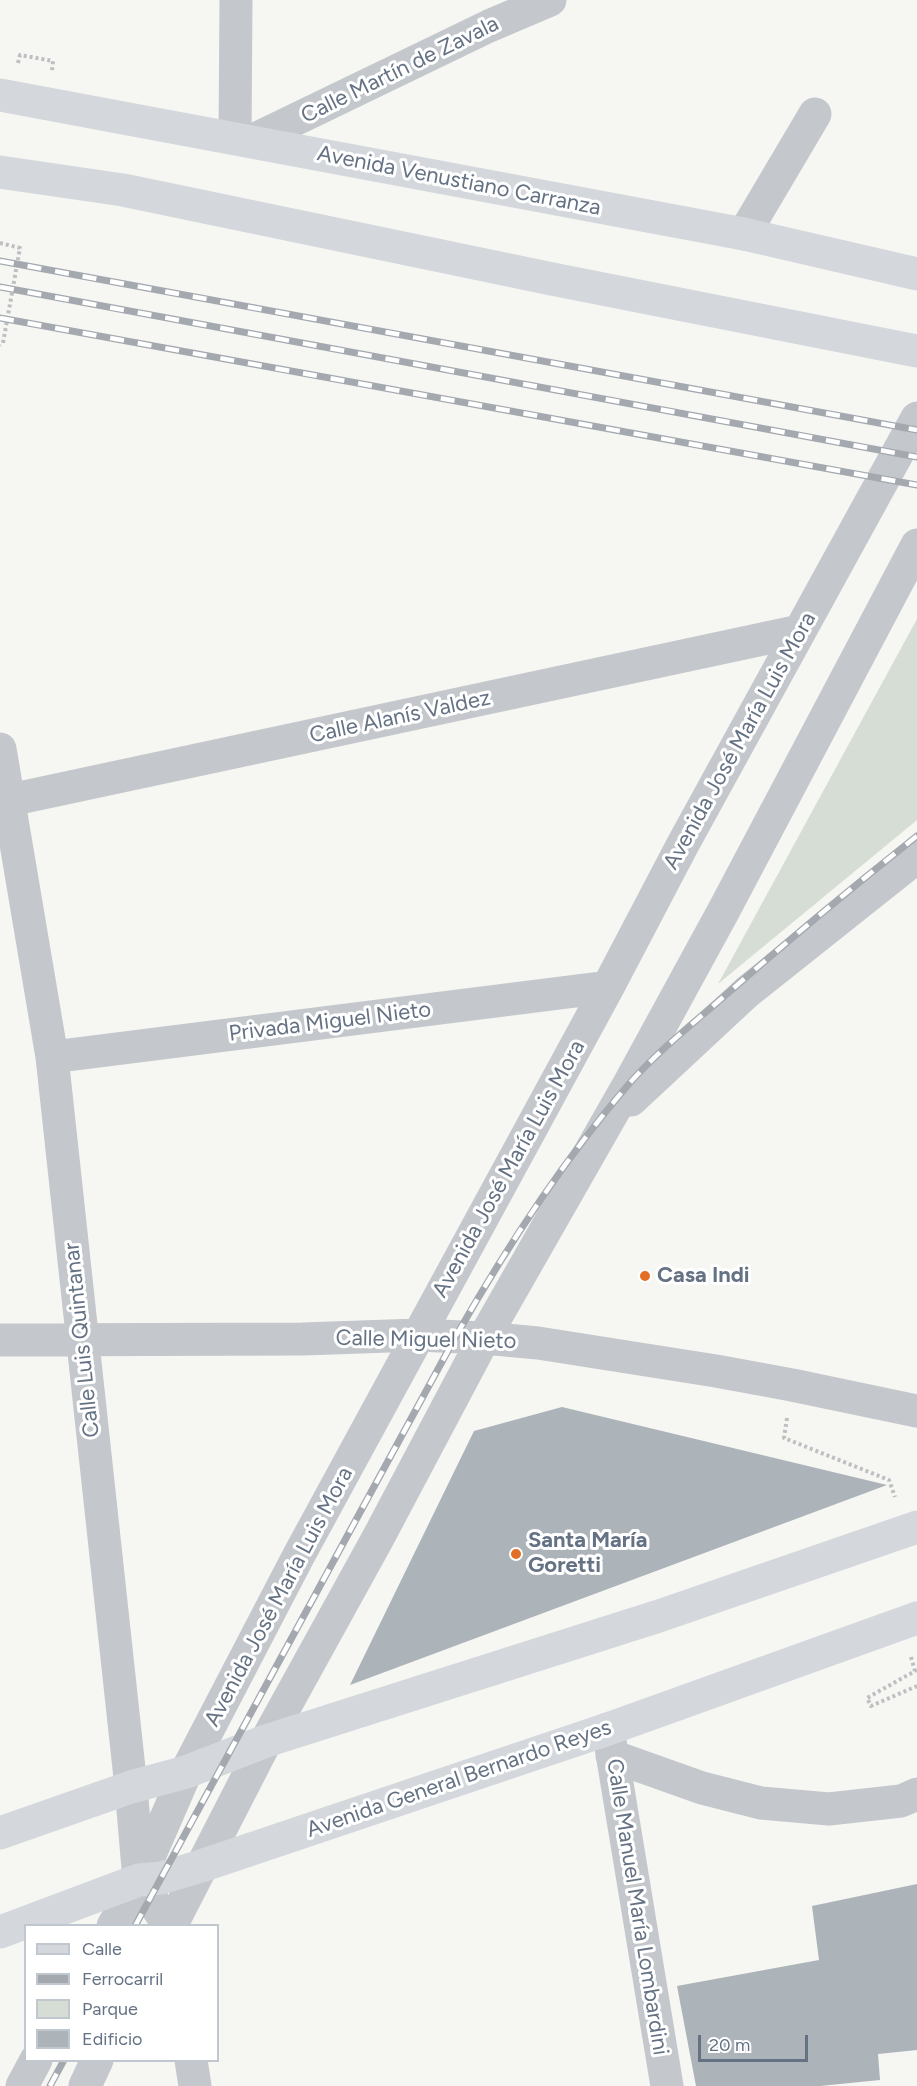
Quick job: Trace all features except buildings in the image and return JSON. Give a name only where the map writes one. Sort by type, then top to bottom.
[{"type":"main road","name":"Avenida Venustiano Carranza","points":[[0,95],[744,234],[917,274]]},
{"type":"main road","points":[[0,172],[123,190],[552,279],[917,351]]},
{"type":"main road","points":[[0,1833],[131,1787],[186,1773],[266,1741],[659,1616],[917,1527]]},
{"type":"main road","name":"Avenida General Bernardo Reyes","points":[[0,1932],[139,1880],[161,1878],[610,1742],[917,1618]]},
{"type":"street","points":[[236,0],[243,140]]},
{"type":"street","name":"Calle Martín de Zavala","points":[[243,140],[550,0]]},
{"type":"street","points":[[744,234],[815,114]]},
{"type":"street","name":"Avenida José María Luis Mora","points":[[114,1924],[139,1880],[186,1773],[299,1555],[608,987],[683,844],[917,418]]},
{"type":"street","points":[[171,1924],[266,1741],[378,1538],[484,1338],[724,910],[917,545]]},
{"type":"street","name":"Calle Alanís Valdez","points":[[5,801],[800,631]]},
{"type":"street","name":"Calle Luis Quintanar","points":[[0,749],[5,801],[52,1057],[131,1787],[139,1880],[169,1924]]},
{"type":"street","points":[[606,1124],[747,992],[917,857]]},
{"type":"street","name":"Privada Miguel Nieto","points":[[52,1057],[608,987]]},
{"type":"street","name":"Calle Miguel Nieto","points":[[0,1340],[303,1339],[418,1335],[484,1338],[538,1343],[716,1371],[917,1411]]},
{"type":"street","points":[[610,1742],[702,1788],[761,1803],[829,1809],[901,1801],[917,1794]]},
{"type":"street","name":"Calle Manuel María Lombardini","points":[[610,1742],[667,2086]]},
{"type":"street","points":[[22,2086],[35,2062]]},
{"type":"street","points":[[85,2086],[97,2062]]},
{"type":"street","points":[[191,2062],[195,2086]]},
{"type":"path","points":[[20,55],[53,61]]},
{"type":"path","points":[[0,243],[20,248],[2,344]]},
{"type":"path","points":[[784,1438],[889,1480]]},
{"type":"path","points":[[915,1671],[867,1698],[871,1706],[917,1686]]},
{"type":"green space","points":[[917,619],[917,820],[718,984]]},
{"type":"railway","points":[[0,261],[917,430]]},
{"type":"railway","points":[[0,287],[917,457]]},
{"type":"railway","points":[[0,318],[917,485]]},
{"type":"railway","points":[[136,1924],[456,1336],[515,1238],[580,1144],[628,1085],[662,1051],[793,937],[917,836]]},
{"type":"railway","points":[[50,2086],[63,2062]]},
{"type":"place","name":"Casa Indi","points":[[645,1276]]},
{"type":"place","name":"Santa María Goretti","points":[[516,1554]]}]
